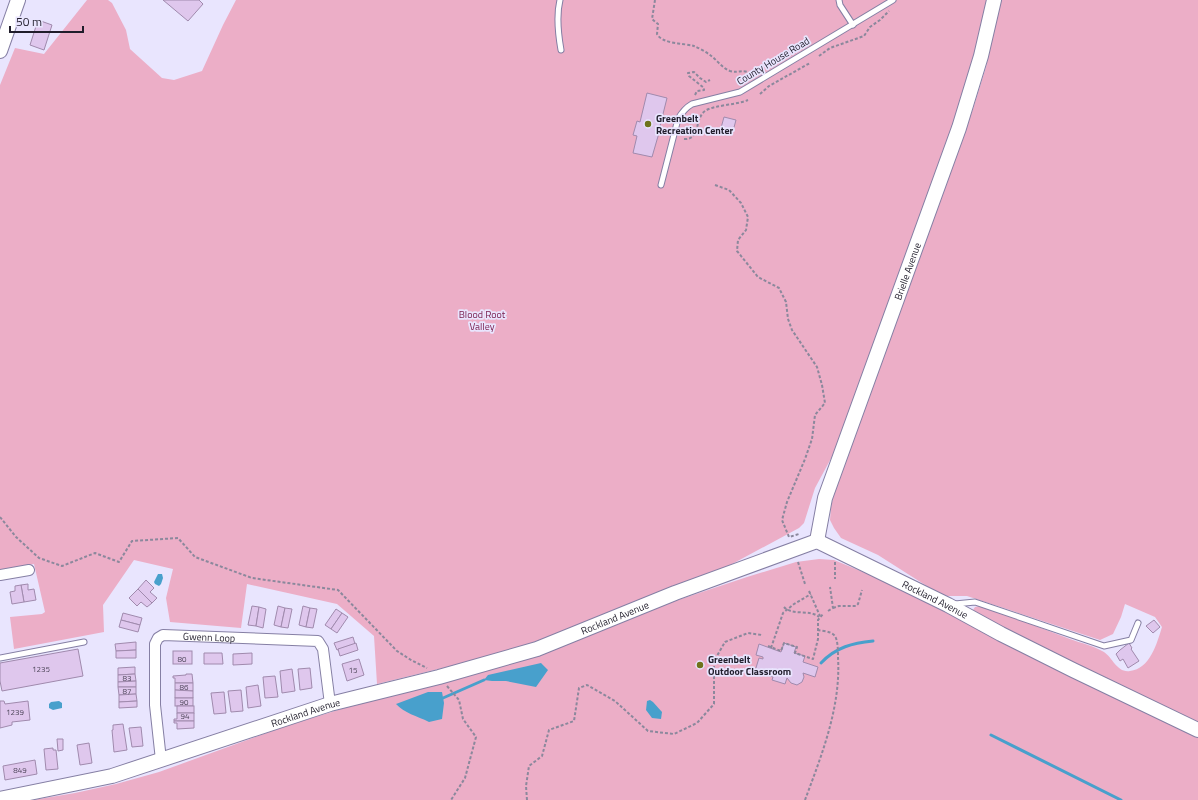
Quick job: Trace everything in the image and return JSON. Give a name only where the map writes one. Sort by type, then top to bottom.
[{"type":"street","points":[[0,51],[18,0]]},
{"type":"street","name":"Brielle Avenue","points":[[817,541],[825,498],[959,128],[981,56],[994,0]]},
{"type":"street","name":"Rockland Avenue","points":[[0,799],[112,776],[330,704],[460,671],[537,649],[675,593],[817,541],[948,605],[1001,634],[1073,670],[1198,730]]},
{"type":"street","points":[[0,576],[29,570]]},
{"type":"street","name":"Gwenn Loop","points":[[161,760],[155,705],[155,644],[158,638],[163,635],[318,641],[323,649],[330,704]]},
{"type":"lane","points":[[560,0],[558,31],[561,50]]},
{"type":"lane","points":[[839,0],[840,5],[853,25]]},
{"type":"lane","name":"County House Road","points":[[661,185],[678,119],[682,111],[688,106],[740,92],[893,0]]},
{"type":"lane","points":[[948,605],[975,602],[1104,646],[1131,640],[1138,623]]},
{"type":"lane","points":[[0,658],[84,642]]},
{"type":"path","points":[[655,0],[652,19],[658,24],[657,34],[661,40],[695,47],[709,54],[729,70],[734,72],[746,71],[753,76]]},
{"type":"path","points":[[819,56],[830,48],[864,36],[870,27],[885,16],[893,6]]},
{"type":"path","points":[[760,94],[769,86],[810,63]]},
{"type":"path","points":[[695,95],[697,91],[702,91],[704,88],[689,76],[688,73],[694,72],[706,82],[710,80]]},
{"type":"path","points":[[684,139],[689,139],[694,136],[701,116],[705,111],[748,100]]},
{"type":"path","points":[[715,185],[729,190],[741,203],[748,217],[746,230],[738,240],[737,251],[758,277],[780,288],[786,302],[788,319],[792,330],[817,367],[822,385],[825,403],[816,416],[812,439],[787,502],[782,520],[789,537],[800,534]]},
{"type":"path","points":[[0,517],[16,537],[38,558],[62,566],[94,553],[120,562],[132,541],[178,538],[195,557],[252,578],[338,590],[397,651],[428,668]]},
{"type":"path","points":[[835,560],[835,579]]},
{"type":"path","points":[[798,562],[805,584]]},
{"type":"path","points":[[830,587],[833,608]]},
{"type":"path","points":[[828,611],[839,606],[856,606],[862,590]]},
{"type":"path","points":[[771,648],[781,618],[787,610],[810,592],[820,617]]},
{"type":"path","points":[[784,607],[787,610],[813,613],[820,617]]},
{"type":"path","points":[[768,646],[781,651],[784,642],[797,647],[795,653],[813,659],[817,646],[818,620],[823,614]]},
{"type":"path","points":[[805,800],[824,747],[834,708],[838,682],[838,653],[836,638],[832,633],[818,630]]},
{"type":"path","points":[[527,800],[526,786],[529,766],[542,756],[549,730],[574,722],[579,688],[587,685],[615,701],[648,731],[674,734],[697,722],[714,704],[714,661],[725,642],[748,633],[762,635]]},
{"type":"path","points":[[451,800],[465,778],[476,736],[463,719],[459,700],[452,691]]},
{"type":"green space","name":"Blood Root Valley","points":[[87,0],[108,0],[112,3],[126,30],[130,49],[162,78],[174,80],[202,71],[236,0],[988,0],[978,47],[946,149],[835,451],[815,488],[804,523],[799,528],[721,570],[508,652],[377,684],[374,636],[337,604],[247,584],[241,628],[170,622],[166,598],[173,569],[134,560],[103,605],[104,632],[14,649],[10,617],[42,614],[45,612],[34,564],[0,570],[0,85],[15,48],[44,54]]},
{"type":"green space","points":[[1000,0],[1198,0],[1198,724],[985,618],[973,610],[975,607],[980,606],[1096,648],[1104,652],[1118,667],[1126,671],[1143,666],[1152,654],[1162,627],[1155,617],[1125,604],[1113,634],[1100,640],[967,596],[947,596],[933,590],[878,555],[841,538],[830,520],[836,484],[973,109],[986,67]]},
{"type":"green space","points":[[819,559],[834,560],[880,579],[1046,663],[1198,736],[1198,800],[33,800],[116,784],[159,772],[286,726],[614,625],[678,600],[747,577],[796,562]]},
{"type":"water","points":[[158,574],[162,574],[163,578],[159,586],[154,582]]},
{"type":"water","points":[[541,663],[548,670],[536,687],[506,681],[484,680],[488,675]]},
{"type":"water","points":[[428,692],[442,692],[444,703],[442,719],[429,722],[407,712],[396,704]]},
{"type":"water","points":[[650,700],[662,712],[661,719],[652,718],[646,710],[647,701]]},
{"type":"water","points":[[59,701],[62,703],[62,708],[53,710],[49,708],[49,704],[51,702]]},
{"type":"building","points":[[163,0],[199,0],[203,4],[188,21]]},
{"type":"building","points":[[38,20],[52,25],[44,50],[30,45]]},
{"type":"building","name":"Greenbelt Recreation Center","points":[[647,93],[667,98],[652,157],[633,153],[637,136],[633,135],[637,121],[640,122]]},
{"type":"building","points":[[724,117],[736,120],[733,131],[721,128]]},
{"type":"building","points":[[146,580],[154,588],[150,592],[157,598],[152,603],[138,589]]},
{"type":"building","points":[[28,584],[28,590],[34,589],[36,600],[24,602],[21,585]]},
{"type":"building","points":[[21,585],[24,602],[12,604],[10,592],[15,591],[15,586]]},
{"type":"building","points":[[138,589],[152,603],[147,607],[141,602],[137,606],[129,598]]},
{"type":"building","points":[[252,606],[259,607],[256,626],[248,625]]},
{"type":"building","points":[[278,606],[285,608],[281,627],[274,625]]},
{"type":"building","points":[[303,606],[310,608],[306,627],[299,625]]},
{"type":"building","points":[[259,607],[266,609],[263,628],[256,626]]},
{"type":"building","points":[[285,608],[292,609],[288,628],[281,627]]},
{"type":"building","points":[[310,608],[317,609],[313,628],[306,627]]},
{"type":"building","points":[[336,609],[342,613],[331,629],[325,625]]},
{"type":"building","points":[[123,613],[142,618],[140,625],[121,620]]},
{"type":"building","points":[[342,613],[348,617],[337,633],[331,629]]},
{"type":"building","points":[[121,620],[140,625],[138,632],[119,627]]},
{"type":"building","points":[[1154,620],[1160,627],[1153,633],[1146,626]]},
{"type":"building","points":[[353,637],[355,644],[337,650],[334,643]]},
{"type":"building","points":[[136,642],[136,650],[116,651],[115,644]]},
{"type":"building","points":[[356,643],[358,650],[340,656],[338,649]]},
{"type":"building","points":[[784,643],[796,647],[794,653],[805,656],[803,662],[818,667],[815,677],[803,673],[804,677],[802,682],[797,685],[791,683],[787,678],[785,684],[772,680],[773,677],[755,671],[759,658],[763,659],[763,657],[756,655],[759,644],[781,652]]},
{"type":"building","points":[[1129,643],[1139,661],[1128,668],[1123,659],[1120,661],[1116,654]]},
{"type":"building","points":[[78,649],[83,676],[2,691],[0,681],[0,663]]},
{"type":"building","points":[[136,650],[136,658],[116,658],[116,651]]},
{"type":"building","points":[[173,651],[192,651],[192,664],[173,664]]},
{"type":"building","points":[[204,653],[222,653],[223,664],[204,664]]},
{"type":"building","points":[[252,653],[252,664],[233,665],[233,654]]},
{"type":"building","points":[[359,659],[364,675],[347,681],[342,664]]},
{"type":"building","points":[[135,667],[135,674],[118,675],[118,668]]},
{"type":"building","points":[[310,668],[312,688],[300,690],[298,669]]},
{"type":"building","points":[[292,669],[295,691],[282,693],[280,671]]},
{"type":"building","points":[[135,674],[136,681],[118,682],[118,675]]},
{"type":"building","points":[[192,674],[193,683],[175,683],[175,678],[173,678],[173,676]]},
{"type":"building","points":[[275,676],[278,697],[265,698],[263,677]]},
{"type":"building","points":[[136,681],[136,687],[118,687],[118,682]]},
{"type":"building","points":[[175,683],[193,683],[193,691],[175,690]]},
{"type":"building","points":[[258,685],[261,706],[248,708],[246,687]]},
{"type":"building","points":[[118,687],[136,687],[136,694],[119,695]]},
{"type":"building","points":[[175,690],[193,691],[193,698],[175,698]]},
{"type":"building","points":[[241,690],[243,711],[231,712],[228,691]]},
{"type":"building","points":[[224,692],[226,713],[214,714],[211,693]]},
{"type":"building","points":[[136,694],[137,701],[119,702],[119,695]]},
{"type":"building","points":[[175,698],[193,698],[193,706],[175,706]]},
{"type":"building","points":[[0,701],[4,701],[5,704],[28,701],[30,720],[12,722],[12,725],[0,728]]},
{"type":"building","points":[[137,701],[137,707],[119,708],[119,702]]},
{"type":"building","points":[[177,706],[194,706],[194,713],[177,713]]},
{"type":"building","points":[[177,713],[194,713],[194,721],[174,721],[174,719],[177,719]]},
{"type":"building","points":[[174,721],[194,721],[194,728],[177,729],[177,723],[174,723]]},
{"type":"building","points":[[123,724],[127,750],[114,752],[113,725]]},
{"type":"building","points":[[141,727],[143,746],[132,747],[129,728]]},
{"type":"building","points":[[57,739],[63,739],[63,750],[58,751]]},
{"type":"building","points":[[89,743],[92,763],[80,765],[77,745]]},
{"type":"building","points":[[53,748],[53,750],[56,750],[58,769],[46,770],[44,749]]},
{"type":"building","points":[[35,760],[37,774],[5,780],[3,766]]},
{"type":"waterway","points":[[821,663],[833,653],[845,647],[873,641]]},
{"type":"waterway","points":[[443,698],[484,680]]},
{"type":"waterway","points":[[991,735],[1121,800]]},
{"type":"place","name":"Greenbelt Recreation Center","points":[[648,124]]},
{"type":"place","name":"Greenbelt Outdoor Classroom","points":[[700,665]]}]
